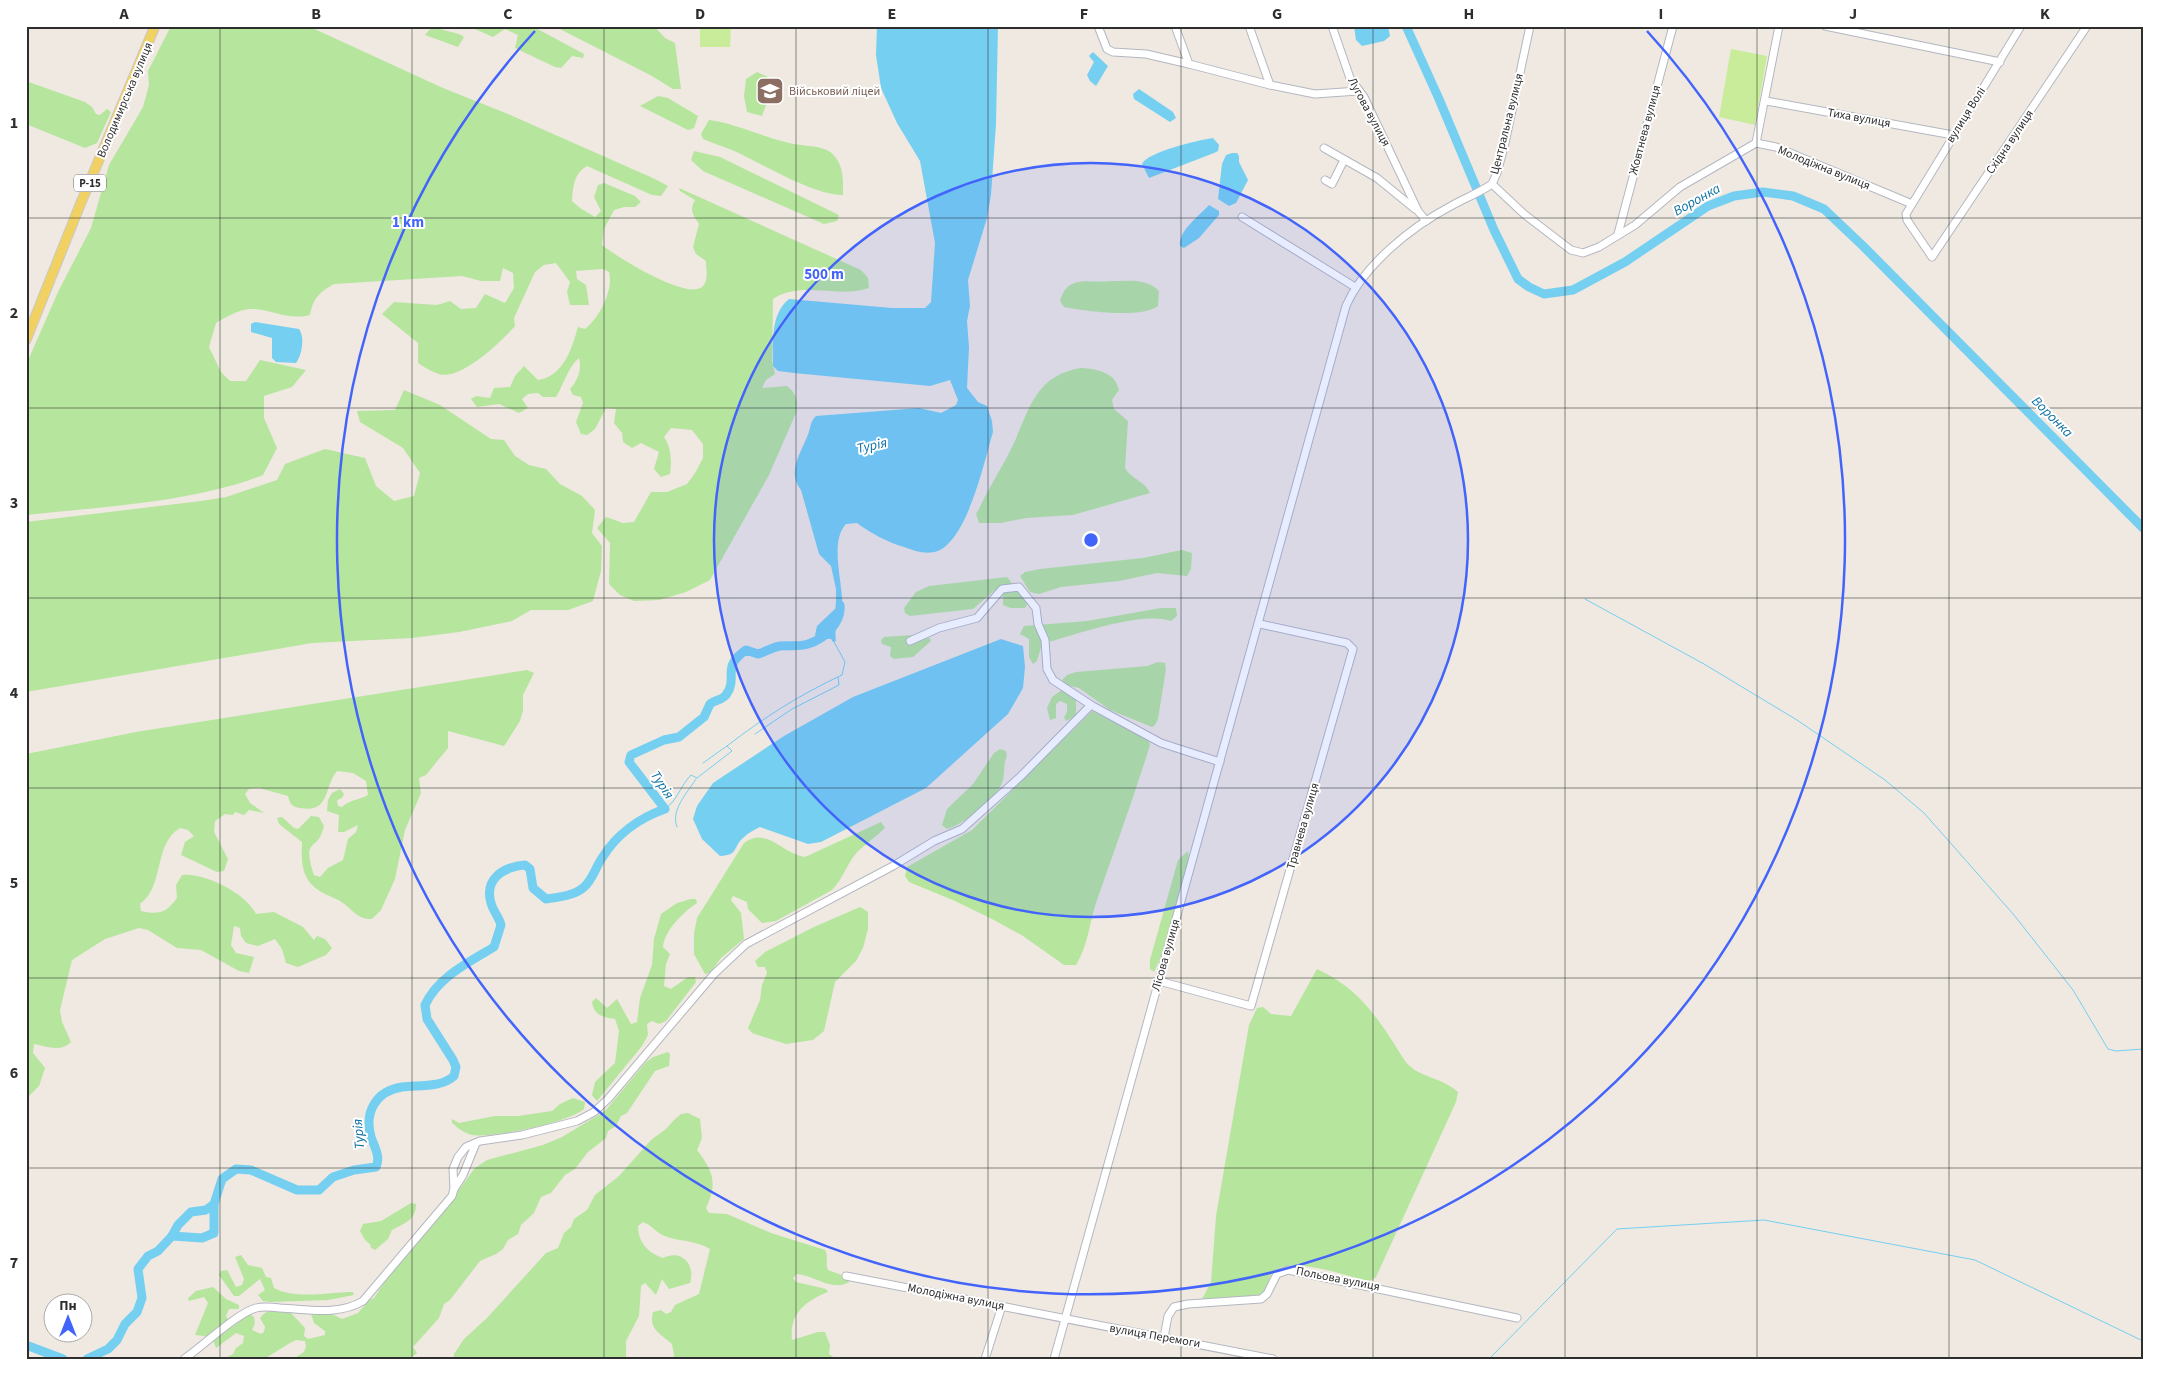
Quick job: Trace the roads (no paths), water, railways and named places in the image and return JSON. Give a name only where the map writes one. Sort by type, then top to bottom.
[{"type":"main road","name":"Володимирська вулиця","points":[[26,340],[155,26]]},
{"type":"street","points":[[1098,26],[1107,49],[1113,52],[1146,54],[1314,94],[1358,91]]},
{"type":"street","points":[[1175,26],[1189,64]]},
{"type":"street","points":[[1249,26],[1270,85]]},
{"type":"street","name":"Лугова вулиця","points":[[1332,26],[1350,78],[1364,97],[1418,211],[1426,221]]},
{"type":"street","name":"Центральна вулиця","points":[[1260,624],[1339,330],[1355,288],[1371,268],[1426,221],[1492,184],[1505,143],[1530,26]]},
{"type":"street","name":"Жовтнева вулиця","points":[[1618,234],[1673,26]]},
{"type":"street","points":[[1492,184],[1524,214],[1576,253],[1583,253],[1599,247],[1648,216],[1680,186],[1756,143],[1766,101],[1779,26]]},
{"type":"street","points":[[1825,26],[2000,62]]},
{"type":"street","name":"вулиця Волі","points":[[1912,204],[2021,26]]},
{"type":"street","name":"Східна вулиця","points":[[1912,204],[1906,214],[1907,220],[1932,257],[2088,26]]},
{"type":"street","name":"Тиха вулиця","points":[[1766,101],[1953,135]]},
{"type":"street","name":"Молодіжна вулиця","points":[[1756,143],[1776,147],[1912,204]]},
{"type":"street","points":[[1324,148],[1377,178],[1418,211]]},
{"type":"street","points":[[1325,180],[1332,184],[1344,160]]},
{"type":"street","points":[[1242,217],[1355,288]]},
{"type":"street","points":[[910,641],[939,628],[977,618],[1002,589],[1019,587],[1036,608],[1038,624],[1045,640],[1046,663],[1053,680],[1091,705],[1162,742],[1220,762]]},
{"type":"street","name":"Лісова вулиця","points":[[1054,1359],[1260,624]]},
{"type":"street","name":"Травнева вулиця","points":[[1159,981],[1251,1006],[1353,650],[1347,643],[1260,624]]},
{"type":"street","points":[[454,1189],[452,1169],[454,1163],[466,1148],[476,1143],[554,1128],[578,1121],[594,1112],[608,1099],[718,969],[746,944],[893,866],[934,841],[962,829],[1021,776],[1091,705]]},
{"type":"street","points":[[184,1359],[201,1348],[214,1335],[255,1308],[335,1310],[352,1308],[363,1302],[452,1196],[476,1143]]},
{"type":"street","name":"Польова вулиця","points":[[1164,1337],[1168,1316],[1174,1307],[1188,1304],[1261,1299],[1267,1294],[1277,1274],[1288,1270],[1517,1318]]},
{"type":"street","name":"Молодіжна вулиця","points":[[846,1276],[1065,1320]]},
{"type":"street","points":[[985,1359],[1002,1306]]},
{"type":"street","name":"вулиця Перемоги","points":[[1065,1320],[1164,1337],[1273,1359]]},
{"type":"water","points":[[877,26],[998,26],[996,124],[991,195],[987,218],[968,280],[970,306],[967,321],[969,347],[967,388],[978,402],[987,406],[993,432],[980,479],[966,516],[949,543],[938,551],[925,553],[912,550],[886,540],[857,523],[846,524],[838,542],[842,611],[836,622],[836,641],[833,642],[831,639],[817,638],[815,635],[817,626],[836,608],[836,589],[831,566],[819,554],[801,490],[795,477],[796,463],[812,421],[816,416],[919,408],[941,413],[956,405],[958,400],[950,380],[930,386],[778,371],[773,366],[773,339],[776,321],[778,313],[789,299],[892,308],[925,308],[931,302],[935,243],[920,161],[897,123],[881,88],[876,55]]},
{"type":"water","points":[[1354,26],[1388,26],[1390,36],[1384,41],[1362,46],[1356,40]]},
{"type":"water","points":[[1093,52],[1108,66],[1096,86],[1087,75],[1094,62],[1089,56]]},
{"type":"water","points":[[1139,89],[1173,112],[1176,118],[1170,122],[1134,99],[1133,94]]},
{"type":"water","points":[[1213,138],[1219,145],[1218,151],[1149,178],[1142,164],[1153,155],[1163,151]]},
{"type":"water","points":[[1237,153],[1239,156],[1239,162],[1248,180],[1236,203],[1229,206],[1218,199],[1222,164],[1226,155]]},
{"type":"water","points":[[1209,205],[1219,211],[1219,215],[1199,238],[1184,248],[1180,246],[1180,240],[1186,229]]},
{"type":"water","points":[[255,322],[299,329],[302,337],[302,346],[296,363],[276,362],[272,358],[272,338],[251,332],[251,324]]},
{"type":"water","points":[[1001,639],[1023,646],[1025,667],[1023,688],[1008,714],[926,788],[821,842],[808,844],[760,827],[743,838],[733,853],[720,856],[702,839],[693,819],[697,806],[713,783],[784,736],[853,697]]},
{"type":"waterway","name":"Воронка","points":[[1406,26],[1494,230],[1518,279],[1529,287],[1544,294],[1573,290],[1625,262],[1708,206],[1734,196],[1763,192],[1793,196],[1824,209],[2143,528]]},
{"type":"waterway","points":[[1585,599],[1704,664],[1797,720],[1885,780],[1924,813],[2014,915],[2073,990],[2108,1049],[2116,1051],[2143,1049]]},
{"type":"waterway","name":"Турія","points":[[87,1359],[108,1349],[117,1340],[125,1324],[137,1312],[142,1298],[138,1269],[148,1256],[158,1251],[172,1236],[178,1225],[191,1212],[206,1210],[214,1204],[222,1179],[236,1169],[251,1170],[297,1190],[319,1190],[333,1177],[354,1170],[376,1167],[378,1159],[371,1137],[369,1119],[374,1104],[379,1098],[393,1089],[436,1084],[449,1080],[454,1076],[456,1067],[427,1019],[425,1005],[446,978],[494,947],[501,925],[492,906],[490,887],[497,876],[509,868],[525,865],[530,869],[533,888],[546,899],[560,897],[583,888],[608,850],[621,835],[637,822],[665,809],[629,762],[631,755],[664,740],[679,737],[704,717],[710,704],[723,698],[730,689],[734,662],[746,650],[758,654],[777,647],[814,642],[831,629],[838,618],[840,605]]},
{"type":"waterway","points":[[665,809],[673,802],[691,775],[697,778],[732,751],[727,746],[768,716],[797,698],[842,675],[845,662],[833,640]]},
{"type":"waterway","points":[[755,734],[792,709],[839,685],[838,677]]},
{"type":"waterway","points":[[703,763],[727,746]]},
{"type":"waterway","points":[[677,827],[675,821],[678,808],[696,779]]},
{"type":"waterway","points":[[172,1236],[202,1238],[214,1233],[214,1204]]},
{"type":"waterway","points":[[1489,1359],[1617,1229],[1764,1220],[1975,1260],[2143,1341]]},
{"type":"waterway","name":"Турія","points":[[26,1345],[63,1359]]},
{"type":"place","name":"Військовий ліцей","points":[[770,91]]}]
